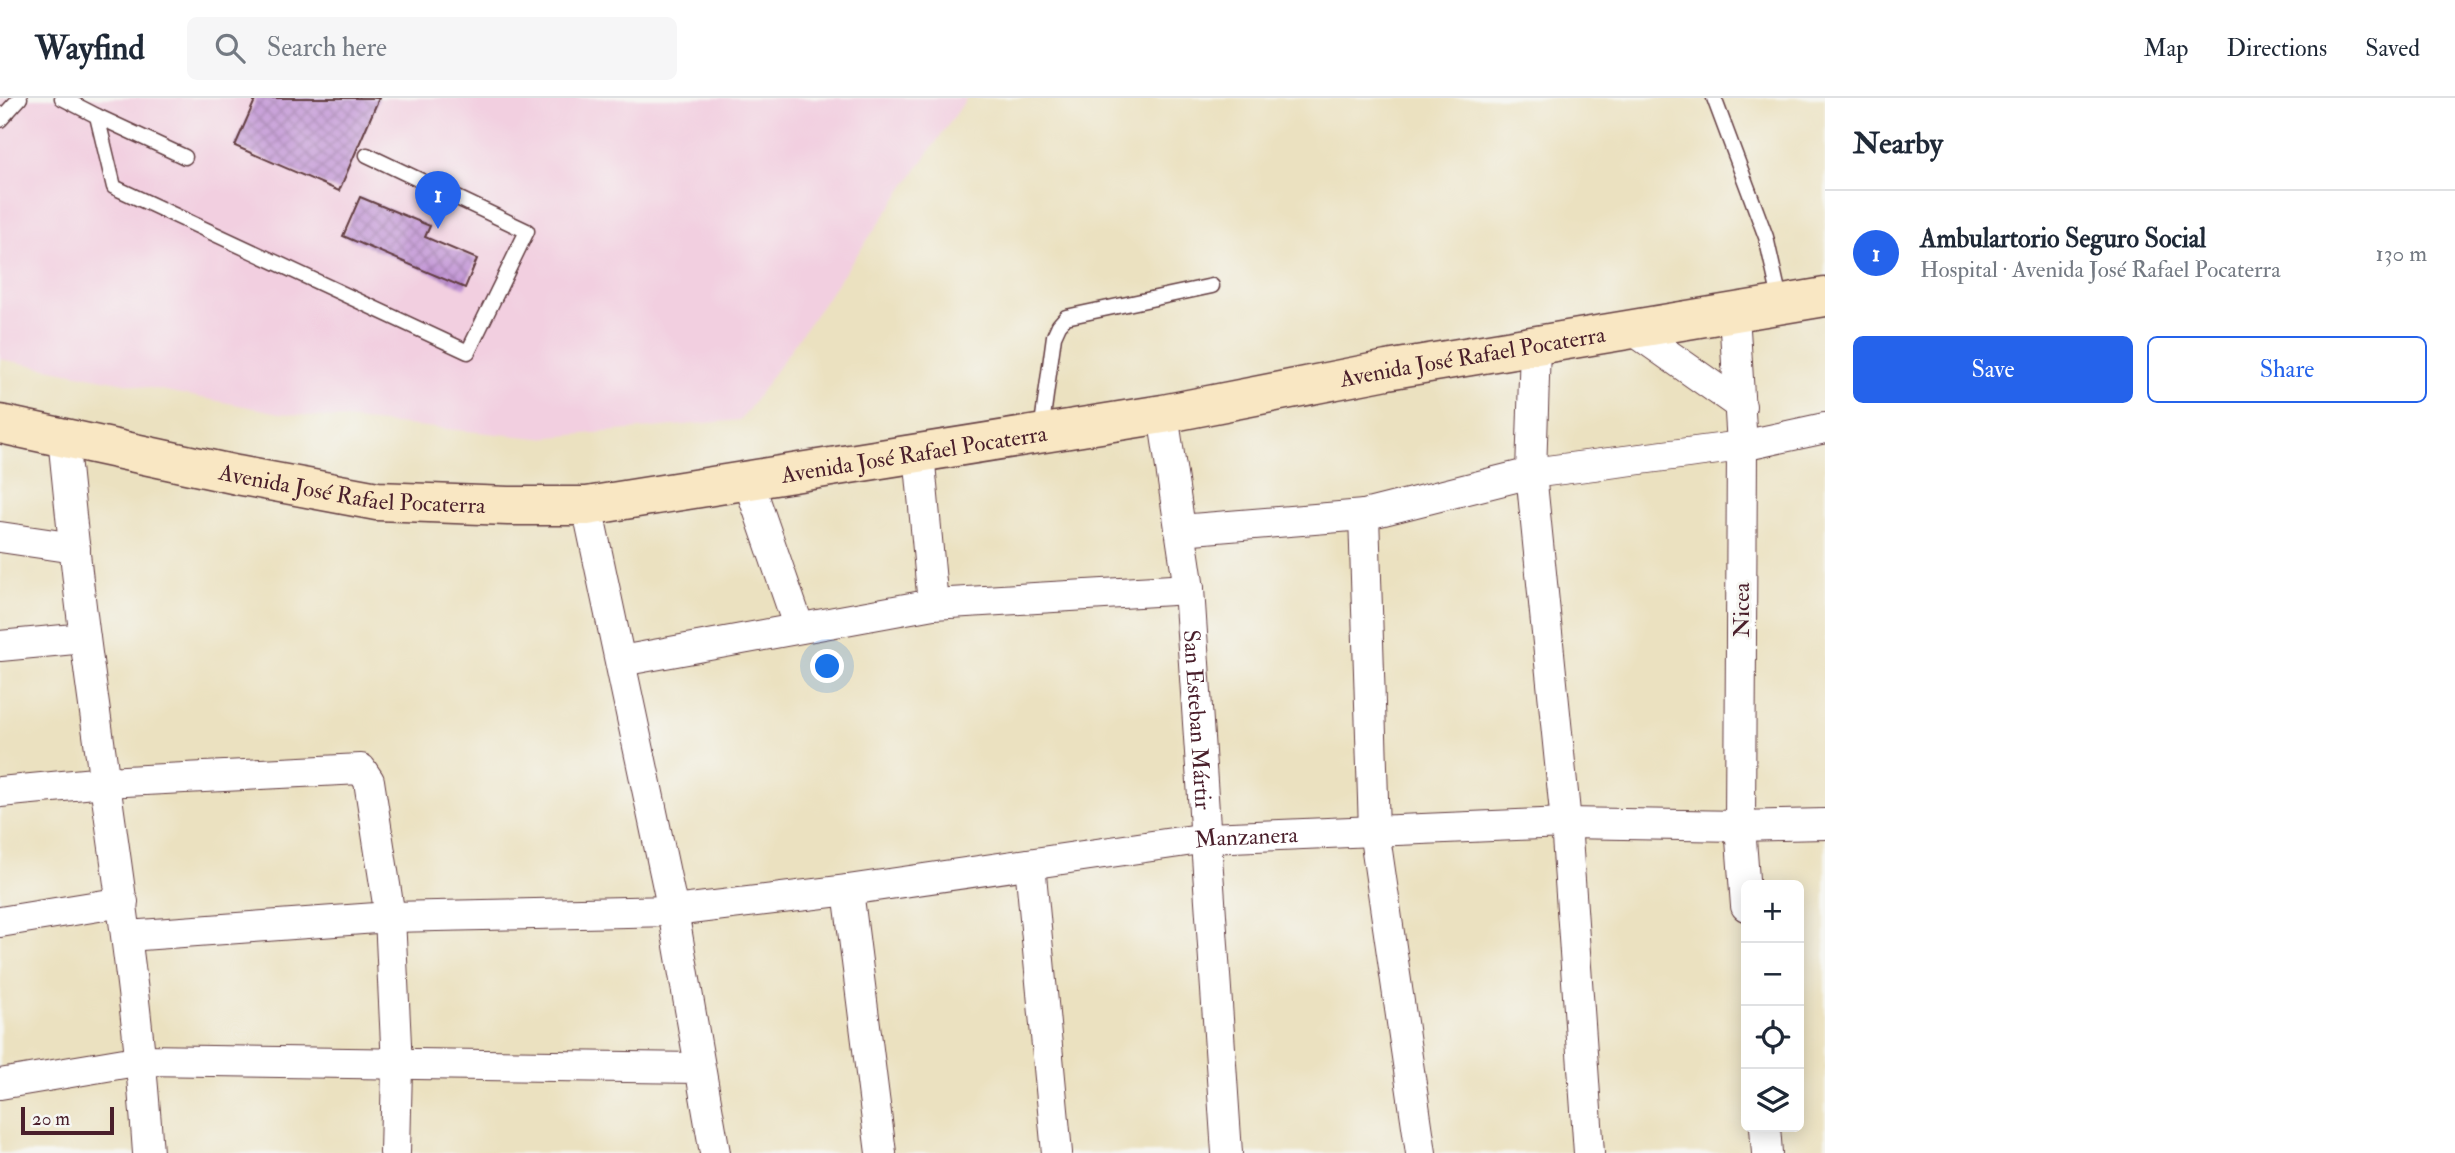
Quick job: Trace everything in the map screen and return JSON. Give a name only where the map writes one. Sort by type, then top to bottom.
[{"type":"street","name":"Avenida José Rafael Pocaterra","points":[[0,424],[237,475],[377,501],[587,506],[1163,414],[1387,370],[1825,297]]},
{"type":"street","name":"Nicea","points":[[1734,313],[1742,446],[1740,826],[1744,880]]},
{"type":"street","points":[[1633,330],[1741,406]]},
{"type":"street","points":[[1535,346],[1531,473],[1566,823],[1589,1153]]},
{"type":"street","name":"San Esteban Mártir","points":[[1163,414],[1189,589],[1227,1153]]},
{"type":"street","points":[[1180,530],[1364,515],[1531,473],[1742,446],[1825,428]]},
{"type":"street","points":[[63,438],[85,638],[123,902],[142,1060],[148,1153]]},
{"type":"street","points":[[919,453],[933,604]]},
{"type":"street","points":[[748,480],[799,628]]},
{"type":"street","points":[[587,506],[673,911],[715,1153]]},
{"type":"street","points":[[1364,515],[1374,830],[1421,1153]]},
{"type":"street","points":[[0,537],[75,548]]},
{"type":"street","points":[[621,661],[933,604],[1189,589]]},
{"type":"street","points":[[0,646],[85,638]]},
{"type":"street","points":[[0,792],[105,782],[361,769],[369,780],[390,917],[397,1066],[395,1153]]},
{"type":"street","name":"Manzanera","points":[[127,936],[390,917],[673,911],[848,890],[1207,838],[1566,823],[1740,826],[1825,824]]},
{"type":"street","points":[[1030,863],[1057,1153]]},
{"type":"street","points":[[848,890],[881,1153]]},
{"type":"street","points":[[0,922],[123,902]]},
{"type":"street","points":[[0,1084],[142,1060],[397,1066],[699,1068]]},
{"type":"street","points":[[1765,1132],[1767,1153]]},
{"type":"lane","points":[[0,120],[20,98]]},
{"type":"lane","points":[[62,98],[185,157]]},
{"type":"lane","points":[[1714,98],[1766,237],[1782,305]]},
{"type":"lane","points":[[97,116],[114,187],[468,352],[527,231],[367,155]]},
{"type":"lane","points":[[1041,434],[1054,336],[1066,317],[1212,286]]},
{"type":"shaded area","points":[[0,98],[967,98],[741,420],[539,438],[280,413],[0,359]]},
{"type":"building","points":[[256,98],[379,98],[339,191],[235,146]]},
{"type":"building","points":[[360,197],[430,226],[425,237],[477,259],[465,288],[343,236]]},
{"type":"place","name":"Ambulartorio Seguro Social","points":[[438,229]]}]
